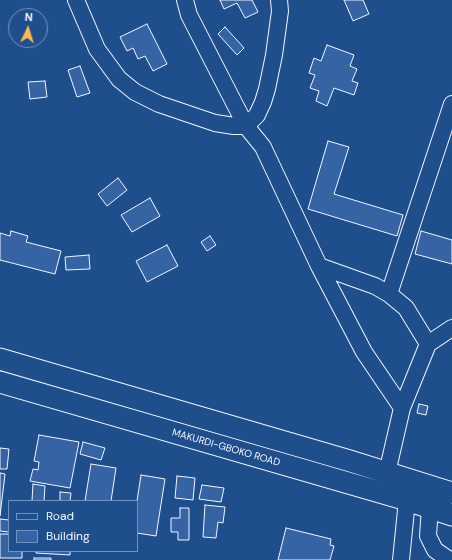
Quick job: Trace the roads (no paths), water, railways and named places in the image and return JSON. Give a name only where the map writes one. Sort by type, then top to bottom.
[{"type":"main road","points":[[0,359],[452,493]]},
{"type":"main road","name":"MAKURDI-GBOKO ROAD","points":[[0,382],[408,500],[452,515]]},
{"type":"street","points":[[76,0],[97,49],[119,79],[135,92],[159,104],[214,123],[234,126],[246,126],[257,115],[263,102],[274,55],[280,11],[279,0]]},
{"type":"street","points":[[185,0],[189,15],[246,126],[263,147],[318,266],[364,352],[402,408]]},
{"type":"street","points":[[389,294],[452,104]]},
{"type":"street","points":[[318,266],[375,286],[389,294],[406,308],[428,344]]},
{"type":"street","points":[[387,473],[402,408],[428,344],[452,328]]},
{"type":"street","points":[[401,560],[408,500]]},
{"type":"street","points":[[430,508],[428,536],[435,550],[452,560]]}]
